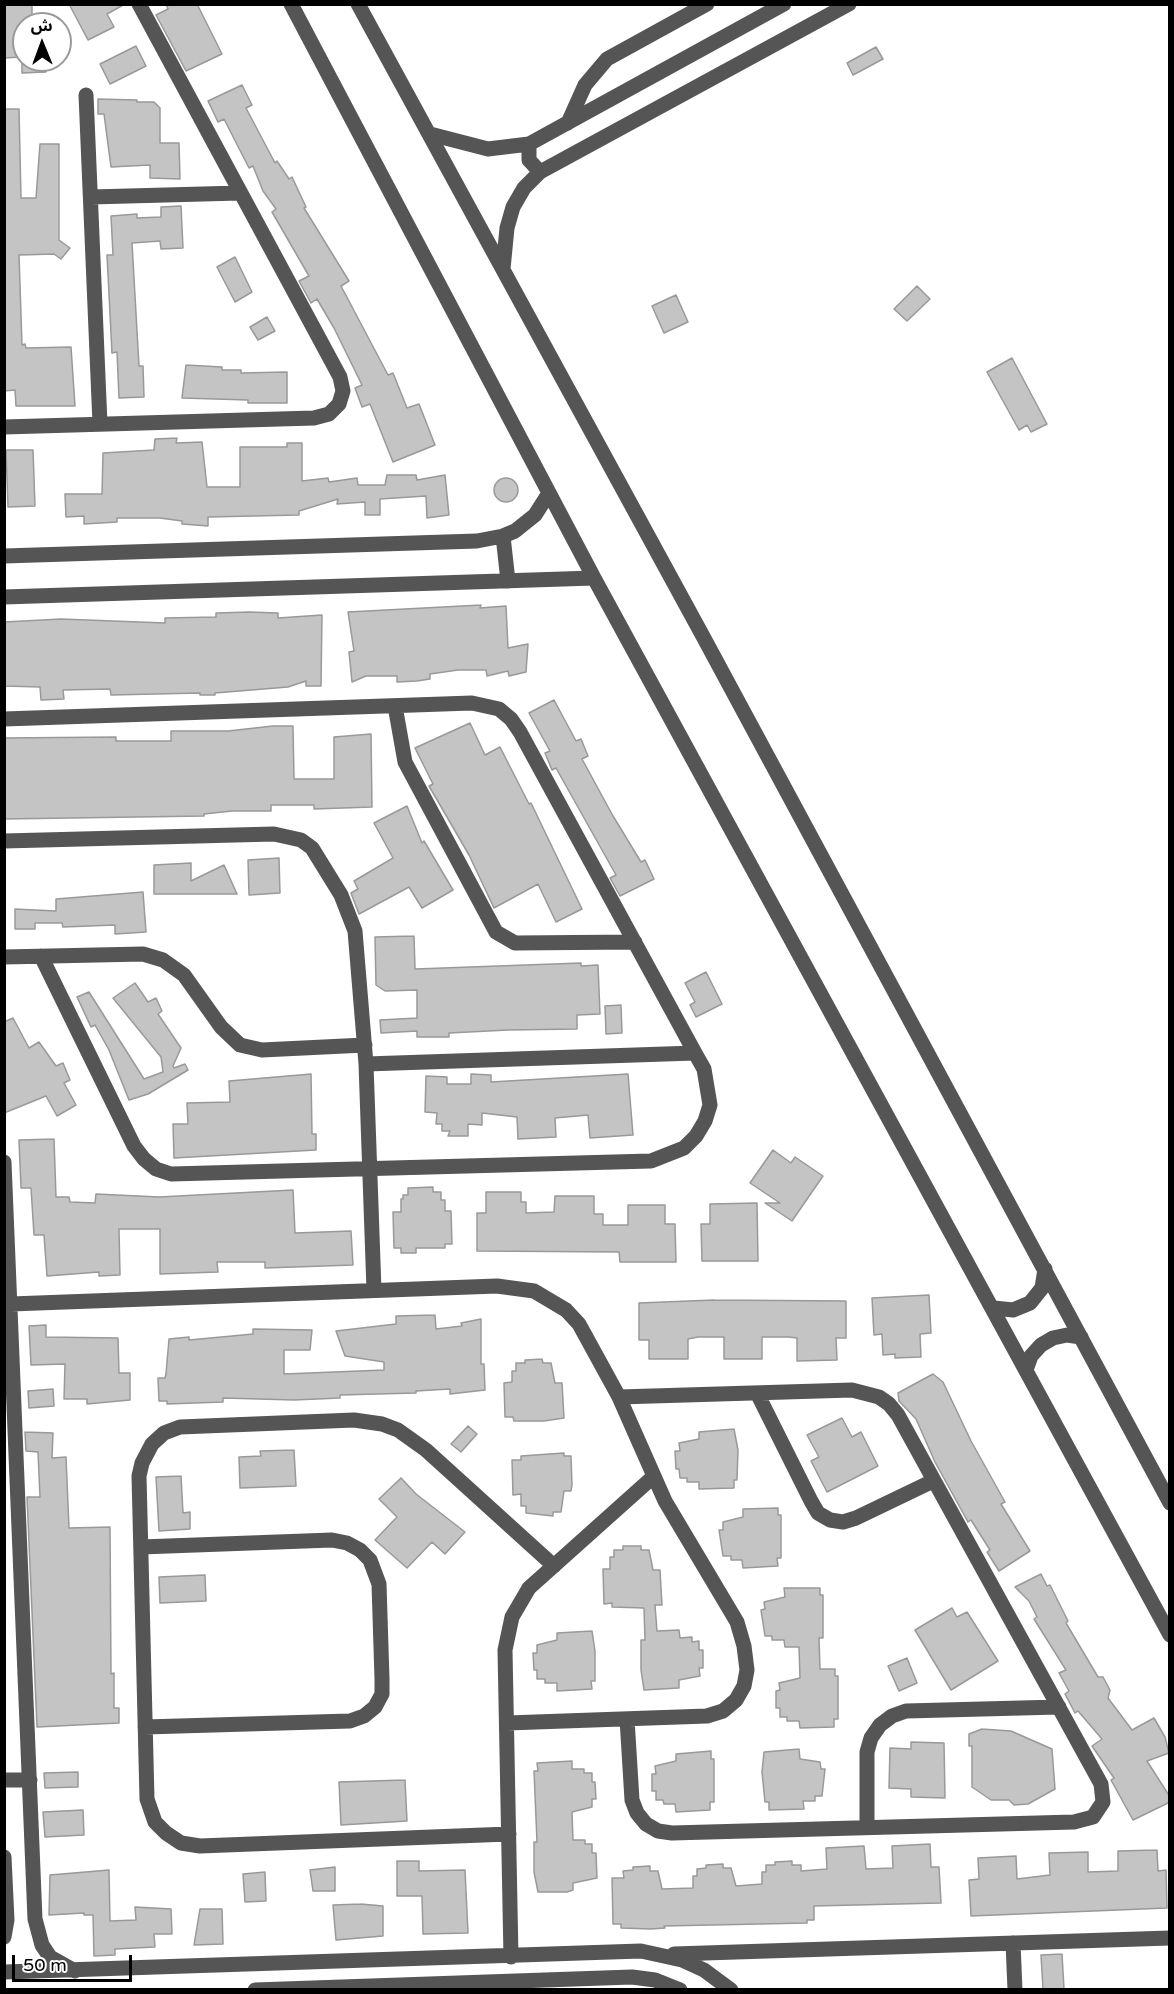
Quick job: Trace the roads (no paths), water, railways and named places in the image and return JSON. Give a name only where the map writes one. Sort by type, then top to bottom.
[{"type":"street","points":[[4,427],[314,418],[329,414],[339,404],[343,391],[340,377],[139,4]]},
{"type":"street","points":[[291,4],[594,578],[994,1308],[1170,1635]]},
{"type":"street","points":[[358,4],[1170,1503]]},
{"type":"street","points":[[430,134],[468,146],[488,149],[529,144],[784,4]]},
{"type":"street","points":[[503,269],[507,228],[513,207],[524,188],[540,172],[849,4]]},
{"type":"street","points":[[568,123],[585,85],[607,59],[703,6]]},
{"type":"street","points":[[86,95],[100,424]]},
{"type":"street","points":[[529,144],[529,160],[540,172]]},
{"type":"street","points":[[91,197],[240,193]]},
{"type":"street","points":[[4,556],[477,541],[503,536],[526,523],[549,493]]},
{"type":"street","points":[[503,536],[508,581]]},
{"type":"street","points":[[4,597],[594,578]]},
{"type":"street","points":[[4,719],[486,704],[499,709],[511,719],[695,1053],[706,1078],[710,1105],[705,1121],[696,1136],[684,1148],[668,1156],[633,1163],[171,1174],[156,1168],[144,1159],[134,1146],[41,957]]},
{"type":"street","points":[[395,706],[396,724],[405,762],[496,932],[515,943],[635,942]]},
{"type":"street","points":[[4,841],[274,834],[301,840],[312,848],[351,915],[357,942],[366,1064],[374,1290]]},
{"type":"street","points":[[4,957],[130,954],[163,960],[184,975],[229,1037],[252,1050],[364,1045]]},
{"type":"street","points":[[366,1064],[695,1053]]},
{"type":"street","points":[[4,1162],[36,1932],[50,1957],[75,1971]]},
{"type":"street","points":[[994,1308],[1013,1310],[1030,1303],[1042,1288],[1045,1269]]},
{"type":"street","points":[[11,1304],[497,1286],[534,1290],[551,1298],[579,1324],[619,1397],[653,1477],[737,1622],[744,1646],[747,1670],[744,1686],[736,1700],[723,1711],[707,1716],[507,1723]]},
{"type":"street","points":[[1026,1370],[1031,1356],[1041,1345],[1053,1338],[1067,1335],[1081,1337]]},
{"type":"street","points":[[619,1397],[852,1390],[879,1397],[897,1415],[1059,1707],[1101,1784],[1103,1802],[1093,1817],[1074,1822],[672,1833],[658,1831],[641,1819],[632,1800],[627,1719]]},
{"type":"street","points":[[757,1393],[811,1501],[818,1513],[830,1520],[843,1521],[856,1518],[933,1481]]},
{"type":"street","points":[[509,1834],[200,1846],[182,1843],[166,1833],[155,1822],[149,1810],[145,1727],[139,1476],[142,1463],[152,1444],[164,1433],[180,1427],[354,1420],[382,1424],[413,1439],[554,1566]]},
{"type":"street","points":[[511,1957],[505,1650],[512,1617],[529,1588],[653,1477]]},
{"type":"street","points":[[141,1546],[332,1540],[347,1543],[360,1550],[370,1560],[379,1584],[382,1679],[382,1694],[375,1707],[364,1716],[350,1721],[145,1727]]},
{"type":"street","points":[[867,1827],[867,1752],[876,1731],[892,1716],[906,1711],[1059,1707]]},
{"type":"street","points":[[4,1780],[30,1780]]},
{"type":"street","points":[[4,1857],[7,1920],[4,1936]]},
{"type":"street","points":[[4,1972],[640,1951],[662,1954],[1170,1938]]},
{"type":"street","points":[[1013,1943],[1015,1989]]},
{"type":"street","points":[[662,1954],[704,1970],[731,1989]]},
{"type":"street","points":[[255,1989],[396,1987],[632,1977],[655,1980],[680,1989]]}]
